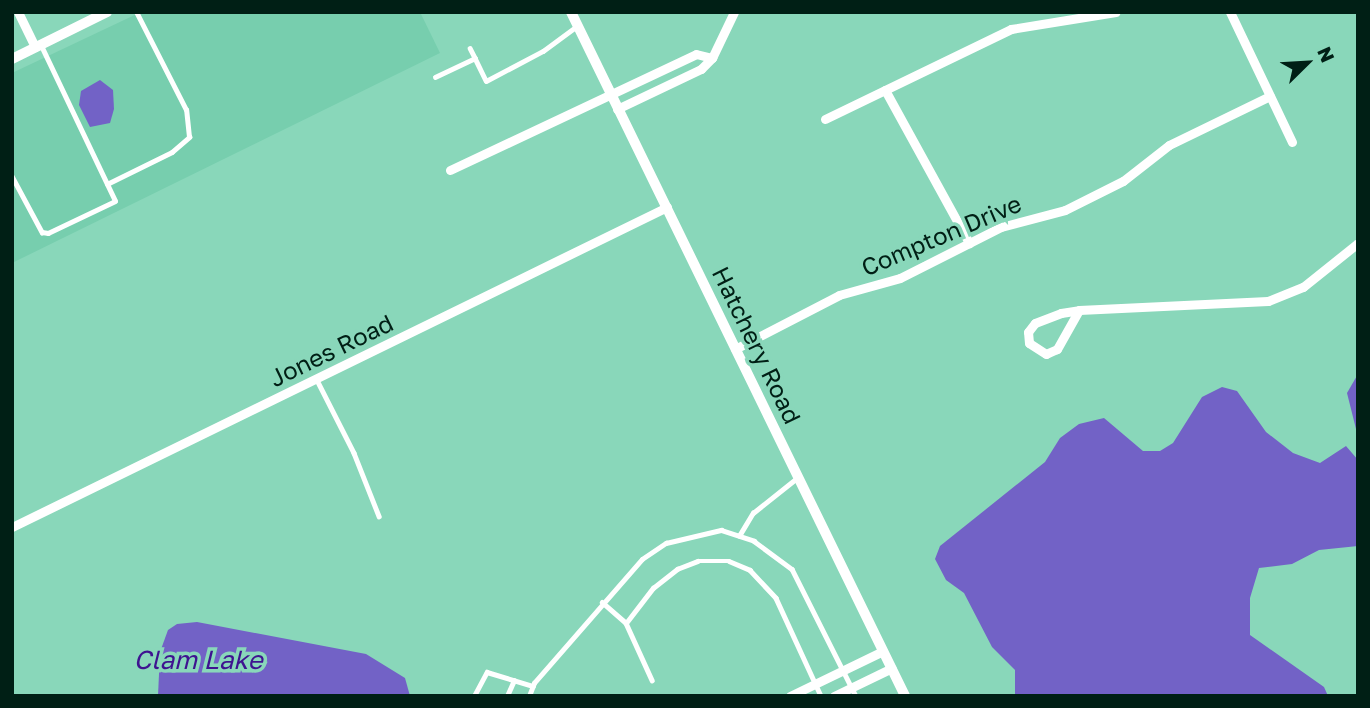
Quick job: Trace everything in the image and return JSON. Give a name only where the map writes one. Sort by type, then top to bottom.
[{"type":"street","points":[[18,12],[38,46]]},
{"type":"street","name":"Hatchery Road","points":[[571,12],[905,696]]},
{"type":"street","points":[[617,109],[701,69],[712,58],[733,12]]},
{"type":"street","points":[[825,119],[1011,29],[1116,12]]},
{"type":"street","points":[[1230,12],[1292,142]]},
{"type":"street","points":[[12,59],[103,13]]},
{"type":"street","points":[[450,170],[696,54],[712,58]]},
{"type":"street","points":[[885,90],[969,243]]},
{"type":"street","name":"Compton Drive","points":[[735,349],[839,295],[900,278],[1022,219],[1065,210],[1123,181],[1169,145],[1270,96]]},
{"type":"street","name":"Jones Road","points":[[12,527],[667,207]]},
{"type":"street","points":[[1079,310],[1057,349],[1046,354],[1029,343],[1028,332],[1035,323],[1079,310],[1268,301],[1303,288],[1358,243]]},
{"type":"street","points":[[790,696],[884,651]]},
{"type":"street","points":[[834,696],[854,692],[892,668]]},
{"type":"lane","points":[[107,184],[172,152],[189,136],[187,110],[136,12]]},
{"type":"lane","points":[[470,48],[486,81],[534,56],[577,26]]},
{"type":"lane","points":[[12,176],[37,228],[48,233],[115,201],[38,46]]},
{"type":"lane","points":[[435,77],[475,58]]},
{"type":"lane","points":[[317,379],[354,453],[379,516]]},
{"type":"lane","points":[[739,536],[753,513],[798,477]]},
{"type":"lane","points":[[529,696],[533,686],[602,602],[642,559],[666,543],[721,530],[775,554],[792,569],[854,692]]},
{"type":"lane","points":[[626,623],[653,588],[677,569],[698,561],[729,561],[750,570],[776,598],[821,696]]},
{"type":"lane","points":[[602,602],[626,623],[652,680]]},
{"type":"lane","points":[[474,696],[486,672],[533,686]]},
{"type":"lane","points":[[507,696],[514,680]]},
{"type":"shaded area","points":[[141,12],[420,12],[440,53],[12,263],[12,73]]},
{"type":"water","points":[[100,80],[113,90],[114,109],[110,123],[90,127],[79,105],[81,91]]},
{"type":"water","points":[[1358,374],[1358,437],[1347,393]]},
{"type":"water","points":[[1222,387],[1237,391],[1266,432],[1293,453],[1320,463],[1346,446],[1358,460],[1358,546],[1319,550],[1292,564],[1259,568],[1250,598],[1250,635],[1324,687],[1328,696],[1015,696],[1015,670],[992,647],[964,593],[946,580],[935,559],[940,546],[1045,462],[1060,438],[1079,424],[1104,418],[1143,451],[1160,451],[1173,443],[1202,397]]},
{"type":"water","name":"Clam Lake","points":[[197,622],[366,654],[405,678],[410,696],[158,696],[160,652],[168,630],[177,624]]}]
